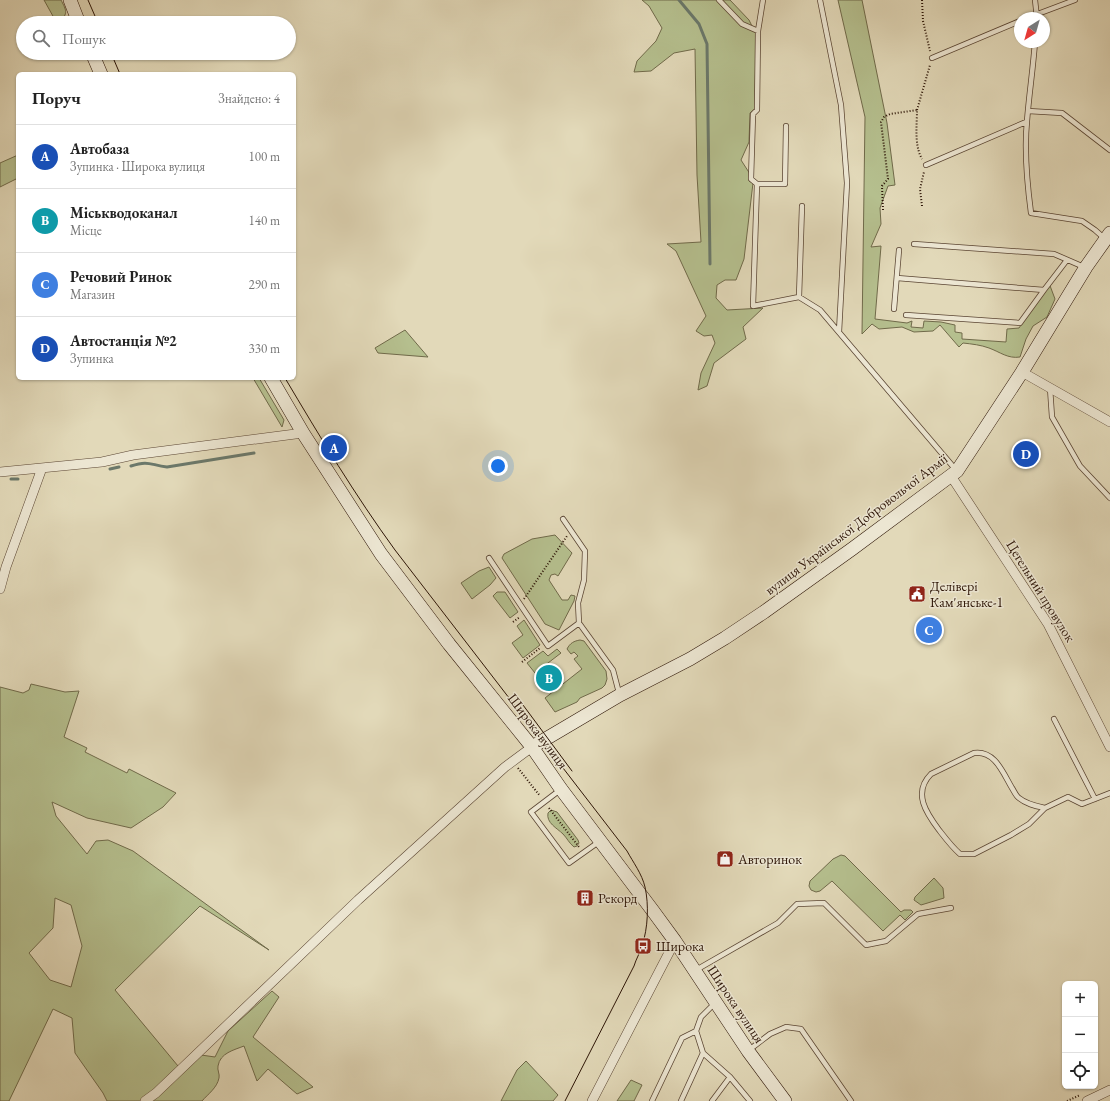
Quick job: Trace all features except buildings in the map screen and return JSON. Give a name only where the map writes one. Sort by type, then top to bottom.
[{"type":"street","points":[[70,0],[76,16]]},
{"type":"street","points":[[95,60],[100,72]]},
{"type":"street","name":"вулиця Української Добровольчої Армії","points":[[532,747],[620,695],[690,659],[725,638],[770,608],[954,473],[1022,372],[1086,267],[1108,238]]},
{"type":"street","points":[[1022,372],[1110,422]]},
{"type":"street","name":"Широка вулиця","points":[[272,380],[303,433],[381,554],[449,644],[532,747],[561,789],[675,941],[748,1051],[785,1101]]},
{"type":"street","points":[[0,472],[102,462],[133,455],[303,433]]},
{"type":"street","points":[[0,589],[6,568],[42,468]]},
{"type":"street","name":"Цегельний провулок","points":[[954,473],[1048,624],[1110,747]]},
{"type":"street","points":[[145,1101],[156,1093],[358,900],[505,767],[532,747]]},
{"type":"street","points":[[592,1101],[675,941]]},
{"type":"street","points":[[1087,1101],[1110,1090]]},
{"type":"lane","points":[[719,0],[742,24],[758,31]]},
{"type":"lane","points":[[763,0],[758,31],[757,110],[753,114],[752,179],[757,184],[785,184],[786,126]]},
{"type":"lane","points":[[820,0],[841,105],[847,183],[839,332]]},
{"type":"lane","points":[[1035,0],[1036,12]]},
{"type":"lane","points":[[1046,12],[1075,0]]},
{"type":"lane","points":[[932,58],[1014,24]]},
{"type":"lane","points":[[1034,48],[1026,122],[1027,180],[1032,213],[1082,221],[1108,238]]},
{"type":"lane","points":[[1028,111],[1062,113],[1110,150]]},
{"type":"lane","points":[[926,165],[1026,122]]},
{"type":"lane","points":[[757,184],[753,306],[799,297],[820,310],[954,473]]},
{"type":"lane","points":[[799,297],[802,206]]},
{"type":"lane","points":[[914,244],[1054,254],[1086,267]]},
{"type":"lane","points":[[894,309],[899,250]]},
{"type":"lane","points":[[906,315],[1020,323],[1067,260]]},
{"type":"lane","points":[[897,278],[1044,290]]},
{"type":"lane","points":[[1050,388],[1052,417],[1080,466],[1110,498]]},
{"type":"lane","points":[[563,519],[585,551],[584,580],[578,603],[579,623],[613,670],[620,695]]},
{"type":"lane","points":[[489,558],[548,646],[579,623]]},
{"type":"lane","points":[[1054,719],[1095,799]]},
{"type":"lane","points":[[1045,808],[1036,806],[1018,797],[996,761],[988,754],[981,752],[931,774],[926,779],[922,790],[922,802],[929,816],[952,848],[960,854],[974,854],[1011,835],[1028,824],[1045,808],[1068,797],[1082,804],[1110,793]]},
{"type":"lane","points":[[561,789],[531,812],[569,863],[600,841]]},
{"type":"lane","points":[[695,970],[778,923],[797,904],[824,903],[866,945],[886,941],[918,914],[951,908]]},
{"type":"lane","points":[[716,1002],[701,1017],[696,1031],[703,1053],[730,1077],[750,1101]]},
{"type":"lane","points":[[748,1051],[770,1034],[786,1028],[801,1029],[851,1101]]},
{"type":"lane","points":[[652,1101],[682,1038],[696,1031]]},
{"type":"lane","points":[[681,1101],[703,1053]]},
{"type":"lane","points":[[712,1101],[730,1077]]},
{"type":"path","points":[[883,210],[882,186],[888,179],[881,122],[884,117],[890,114],[917,110],[916,136],[920,155],[926,165],[920,189],[922,206]]},
{"type":"path","points":[[520,604],[570,530]]},
{"type":"path","points":[[522,662],[546,644]]},
{"type":"green space","points":[[44,0],[61,0],[65,8],[65,15],[53,16]]},
{"type":"green space","points":[[642,0],[730,0],[749,20],[756,34],[755,109],[750,113],[749,142],[741,160],[750,174],[749,181],[753,183],[744,259],[736,280],[725,280],[717,285],[716,298],[727,310],[763,308],[743,327],[746,339],[714,363],[707,386],[698,390],[701,373],[715,343],[712,335],[704,336],[696,331],[706,316],[676,251],[667,244],[701,242],[697,175],[695,49],[674,53],[651,71],[634,72],[637,61],[656,41],[662,28],[649,6]]},
{"type":"green space","points":[[838,0],[862,0],[887,123],[895,185],[888,186],[880,208],[881,224],[871,247],[881,246],[875,319],[907,323],[912,321],[911,327],[923,328],[924,321],[941,322],[955,325],[955,332],[962,333],[962,339],[1006,342],[1007,329],[1019,328],[1049,283],[1055,299],[1047,317],[1033,326],[1026,339],[1020,357],[1008,356],[983,346],[963,343],[959,347],[940,325],[933,331],[914,332],[902,327],[879,329],[872,324],[862,334],[865,117]]},
{"type":"green space","points":[[16,156],[16,179],[0,187],[0,163]]},
{"type":"green space","points":[[405,330],[428,357],[378,353],[375,348]]},
{"type":"green space","points":[[254,380],[260,380],[284,420],[282,427]]},
{"type":"green space","points":[[555,535],[572,553],[558,576],[555,574],[551,575],[549,580],[562,600],[568,600],[571,595],[575,596],[574,601],[559,630],[545,624],[502,558],[504,554],[532,539]]},
{"type":"green space","points":[[489,567],[496,578],[490,585],[472,599],[461,583],[479,571]]},
{"type":"green space","points":[[497,592],[505,592],[518,612],[510,618],[493,596]]},
{"type":"green space","points":[[524,620],[540,645],[523,658],[512,643],[523,635],[517,626]]},
{"type":"green space","points":[[580,640],[584,641],[606,671],[607,679],[605,685],[602,688],[580,698],[577,702],[555,712],[545,698],[582,669],[574,659],[578,656],[574,652],[571,654],[567,649],[569,645]]},
{"type":"green space","points":[[557,649],[561,653],[535,673],[527,663],[543,651],[548,656]]},
{"type":"green space","points":[[31,684],[65,692],[79,691],[64,737],[87,748],[85,752],[127,773],[129,769],[176,793],[163,807],[131,828],[87,818],[52,802],[56,816],[87,854],[96,841],[108,840],[133,851],[269,950],[200,906],[115,990],[183,1072],[201,1055],[215,1057],[228,1031],[272,991],[279,997],[253,1037],[313,1087],[297,1094],[268,1069],[257,1081],[244,1046],[224,1055],[218,1066],[218,1082],[202,1101],[107,1101],[75,1053],[72,1018],[53,1009],[9,1101],[0,1101],[0,687],[23,693],[29,690]],"holes":[[[55,898],[71,905],[82,946],[71,987],[50,980],[29,953],[53,928]]]},
{"type":"green space","points":[[551,810],[557,812],[578,840],[579,843],[577,846],[574,847],[550,822],[548,813]]},
{"type":"green space","points":[[841,855],[845,856],[901,912],[904,910],[911,910],[913,912],[905,920],[900,915],[883,931],[832,881],[820,891],[816,892],[811,890],[809,886],[810,881],[833,859]]},
{"type":"green space","points":[[934,878],[943,888],[944,898],[921,905],[914,900],[915,897]]},
{"type":"green space","points":[[526,1061],[558,1095],[553,1101],[501,1101],[517,1070]]},
{"type":"green space","points":[[631,1080],[642,1085],[634,1101],[617,1101]]},
{"type":"waterway","points":[[679,0],[699,24],[707,44],[710,264]]},
{"type":"waterway","points":[[131,466],[146,463],[167,467],[254,453]]},
{"type":"waterway","points":[[110,469],[119,467]]},
{"type":"waterway","points":[[11,479],[18,479]]},
{"type":"tram line","points":[[88,0],[95,16]]},
{"type":"tram line","points":[[114,60],[119,72]]},
{"type":"tram line","points":[[286,380],[338,466],[380,529],[627,851],[644,882],[647,901],[647,916],[646,932],[641,949],[634,966],[565,1101]]},
{"type":"tram line","points":[[523,705],[572,771]]},
{"type":"place","name":"Автобаза","points":[[334,448]]},
{"type":"place","name":"Автостанція №2","points":[[1026,454]]},
{"type":"place","name":"Делівері Кам'янське-1","points":[[917,594]]},
{"type":"place","name":"Речовий Ринок","points":[[929,630]]},
{"type":"place","name":"Міськводоканал","points":[[549,678]]},
{"type":"place","name":"Авторинок","points":[[725,859]]},
{"type":"place","name":"Рекорд","points":[[585,898]]},
{"type":"place","name":"Широка","points":[[643,946]]}]
